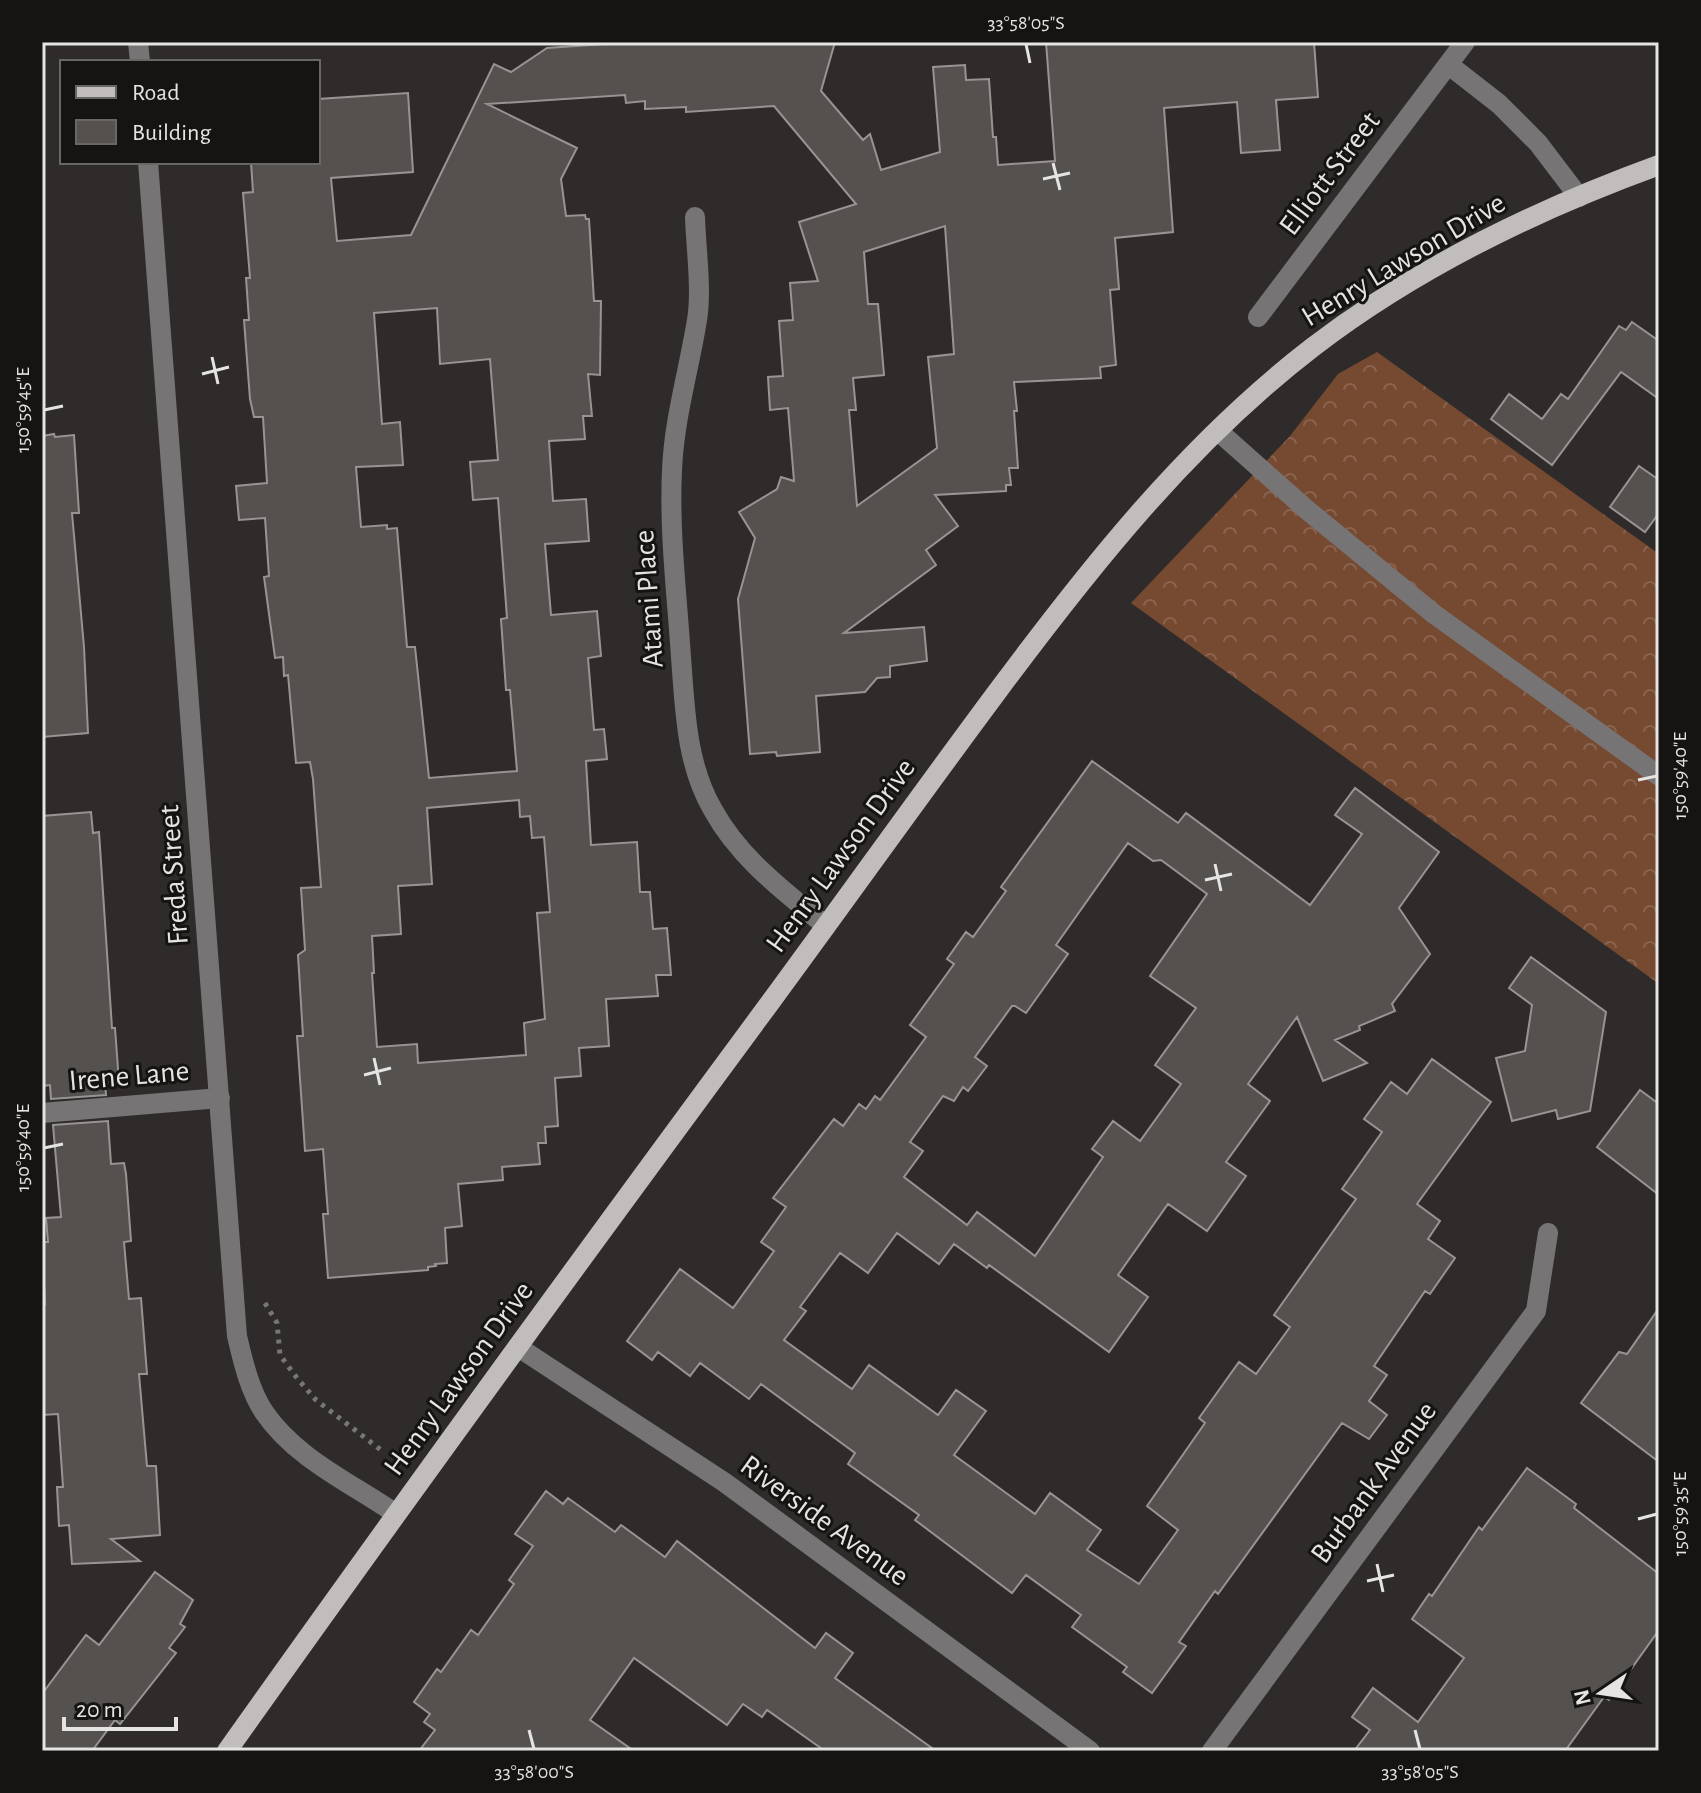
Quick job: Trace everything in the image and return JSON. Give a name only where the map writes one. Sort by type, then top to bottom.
[{"type":"main road","name":"Henry Lawson Drive","points":[[227,1751],[954,749],[1081,579],[1132,520],[1218,431],[1280,374],[1341,326],[1468,250],[1579,197],[1659,165]]},
{"type":"street","name":"Elliott Street","points":[[1258,317],[1465,42]]},
{"type":"street","points":[[1449,65],[1499,104],[1538,143],[1579,197]]},
{"type":"street","name":"Freda Street","points":[[148,164],[237,1336],[246,1375],[263,1411],[289,1441],[396,1514]]},
{"type":"street","name":"Atami Place","points":[[695,217],[698,317],[680,402],[672,470],[685,710],[695,769],[712,809],[735,845],[765,875],[826,926]]},
{"type":"street","points":[[1218,431],[1306,509],[1434,614],[1659,776]]},
{"type":"street","name":"Irene Lane","points":[[42,1113],[220,1098]]},
{"type":"street","name":"Burbank Avenue","points":[[1212,1751],[1536,1311],[1548,1233]]},
{"type":"street","name":"Riverside Avenue","points":[[518,1347],[724,1482],[1090,1751]]},
{"type":"path","points":[[265,1302],[277,1323],[280,1355],[297,1378],[316,1400],[381,1450]]},
{"type":"green space","points":[[1377,352],[1659,554],[1659,984],[1131,603],[1290,436],[1338,374]]},
{"type":"building","points":[[604,42],[835,42],[821,91],[863,140],[870,134],[881,170],[940,152],[933,67],[965,65],[966,80],[989,79],[998,165],[1055,161],[1046,42],[1314,42],[1318,97],[1276,100],[1280,150],[1241,153],[1237,102],[1164,108],[1173,232],[1115,238],[1119,289],[1110,290],[1116,365],[1100,367],[1101,378],[1014,382],[1018,468],[1009,468],[1011,485],[1006,485],[1006,491],[935,495],[958,526],[926,550],[936,565],[844,633],[924,627],[927,661],[890,666],[890,677],[877,678],[865,692],[816,696],[820,752],[777,756],[776,752],[750,754],[738,599],[755,538],[739,512],[777,489],[781,477],[794,481],[788,408],[770,410],[768,377],[783,376],[779,321],[793,320],[790,283],[818,281],[799,222],[856,204],[774,106],[686,112],[686,107],[645,109],[645,101],[626,103],[625,95],[487,104],[577,148],[561,179],[566,216],[585,215],[589,219],[594,301],[601,301],[600,375],[588,374],[592,416],[583,416],[585,439],[549,441],[553,501],[586,499],[589,541],[545,544],[551,615],[597,611],[601,656],[588,658],[594,730],[604,729],[607,759],[586,761],[591,845],[637,842],[640,892],[650,892],[653,929],[667,928],[671,975],[656,975],[658,996],[606,999],[609,1046],[579,1048],[581,1076],[555,1078],[558,1126],[545,1127],[546,1143],[538,1143],[540,1164],[502,1167],[503,1180],[458,1184],[462,1226],[445,1228],[447,1263],[435,1264],[428,1270],[328,1278],[323,1214],[328,1214],[323,1149],[305,1151],[297,1036],[303,1036],[298,955],[305,950],[301,888],[321,887],[313,779],[310,762],[296,763],[288,675],[284,676],[283,657],[275,658],[264,577],[269,576],[265,518],[239,520],[236,486],[267,483],[263,417],[254,417],[250,399],[244,320],[249,320],[246,278],[250,278],[243,193],[253,192],[251,164],[320,164],[320,99],[408,93],[413,172],[331,178],[337,241],[411,235],[494,64],[511,72],[547,48]],"holes":[[[945,226],[954,354],[928,357],[937,448],[857,506],[849,410],[856,410],[853,378],[884,375],[878,304],[868,304],[864,252]],[[437,308],[440,364],[490,359],[498,460],[470,462],[473,500],[498,498],[507,618],[501,619],[506,690],[510,690],[517,771],[429,778],[415,647],[407,647],[397,528],[387,529],[387,525],[361,527],[356,467],[403,465],[400,422],[382,424],[374,313]],[[519,800],[520,817],[530,816],[532,838],[544,837],[550,912],[537,913],[545,1019],[524,1023],[526,1055],[418,1063],[417,1044],[377,1047],[372,936],[401,934],[398,886],[432,884],[427,808]]]},
{"type":"building","points":[[1632,322],[1659,341],[1659,399],[1621,372],[1552,465],[1491,419],[1509,394],[1542,419],[1561,394],[1568,399],[1619,326],[1626,330]]},
{"type":"building","points":[[54,434],[55,437],[74,435],[79,513],[72,513],[88,733],[42,737],[42,436]]},
{"type":"building","points":[[1639,466],[1659,480],[1659,513],[1645,532],[1610,507]]},
{"type":"building","points":[[1092,761],[1178,823],[1186,813],[1310,905],[1362,834],[1335,815],[1355,788],[1439,852],[1399,908],[1430,954],[1392,1004],[1395,1011],[1335,1040],[1367,1063],[1323,1081],[1297,1017],[1248,1084],[1270,1101],[1226,1162],[1246,1176],[1207,1231],[1168,1204],[1118,1275],[1148,1297],[1109,1352],[989,1265],[987,1268],[954,1244],[939,1264],[897,1233],[868,1273],[840,1253],[800,1307],[806,1311],[784,1340],[852,1389],[869,1365],[938,1415],[956,1390],[986,1411],[954,1455],[1035,1514],[1050,1493],[1101,1530],[1087,1550],[1139,1584],[1178,1530],[1147,1506],[1205,1423],[1199,1418],[1239,1362],[1256,1374],[1290,1327],[1274,1315],[1356,1199],[1342,1189],[1382,1132],[1364,1119],[1391,1082],[1407,1094],[1432,1059],[1491,1102],[1417,1204],[1440,1221],[1428,1239],[1455,1258],[1430,1294],[1425,1291],[1374,1366],[1387,1375],[1369,1401],[1387,1415],[1369,1439],[1342,1423],[1218,1594],[1215,1591],[1179,1642],[1186,1646],[1152,1693],[1123,1672],[1127,1667],[1072,1627],[1081,1615],[1026,1575],[1012,1593],[915,1520],[919,1515],[848,1464],[855,1453],[761,1384],[749,1399],[700,1363],[690,1376],[658,1352],[652,1360],[627,1341],[680,1269],[733,1308],[774,1251],[761,1242],[786,1207],[773,1198],[834,1119],[843,1126],[859,1104],[866,1109],[875,1096],[880,1100],[926,1037],[910,1025],[954,964],[947,959],[966,932],[973,937],[1006,891],[1001,887]],"holes":[[[1128,843],[1153,861],[1161,860],[1207,894],[1150,976],[1196,1008],[1155,1065],[1181,1084],[1140,1141],[1113,1121],[1092,1149],[1103,1157],[1035,1256],[977,1212],[967,1225],[904,1177],[923,1151],[910,1142],[943,1096],[954,1101],[963,1087],[968,1091],[987,1066],[975,1057],[1012,1006],[1026,1013],[1068,954],[1056,945]]]},
{"type":"building","points":[[91,812],[93,833],[99,832],[112,1028],[115,1028],[119,1082],[105,1083],[106,1095],[51,1099],[50,1085],[42,1086],[42,816]]},
{"type":"building","points":[[1531,957],[1606,1012],[1590,1111],[1558,1119],[1556,1110],[1512,1121],[1496,1058],[1525,1051],[1532,1005],[1509,988]]},
{"type":"building","points":[[1640,1090],[1659,1104],[1659,1195],[1597,1147]]},
{"type":"building","points":[[108,1121],[111,1164],[124,1163],[126,1174],[131,1241],[124,1242],[129,1299],[141,1298],[147,1374],[139,1374],[147,1466],[156,1466],[160,1535],[111,1539],[140,1561],[72,1564],[69,1525],[59,1526],[57,1487],[63,1487],[58,1414],[42,1415],[42,1305],[45,1304],[42,1242],[48,1242],[46,1218],[61,1217],[53,1125]]},
{"type":"building","points":[[1659,1308],[1659,1462],[1581,1403],[1619,1352],[1627,1354]]},
{"type":"building","points":[[1527,1468],[1576,1504],[1574,1508],[1659,1574],[1659,1630],[1609,1700],[1604,1697],[1565,1751],[1354,1751],[1370,1730],[1352,1717],[1373,1688],[1418,1722],[1464,1658],[1412,1619],[1429,1594],[1432,1596],[1479,1527],[1482,1530]]},
{"type":"building","points":[[546,1491],[563,1504],[568,1498],[615,1532],[621,1525],[665,1557],[677,1541],[815,1648],[826,1633],[853,1653],[835,1678],[936,1751],[825,1751],[767,1710],[762,1717],[743,1704],[727,1725],[634,1658],[590,1720],[634,1751],[419,1751],[435,1730],[424,1722],[430,1714],[414,1702],[437,1669],[441,1672],[471,1630],[478,1635],[514,1584],[509,1580],[533,1546],[515,1534]]},
{"type":"building","points":[[155,1572],[193,1600],[180,1624],[185,1627],[169,1648],[176,1653],[120,1724],[115,1720],[92,1751],[42,1749],[42,1694],[86,1635],[99,1645]]}]
